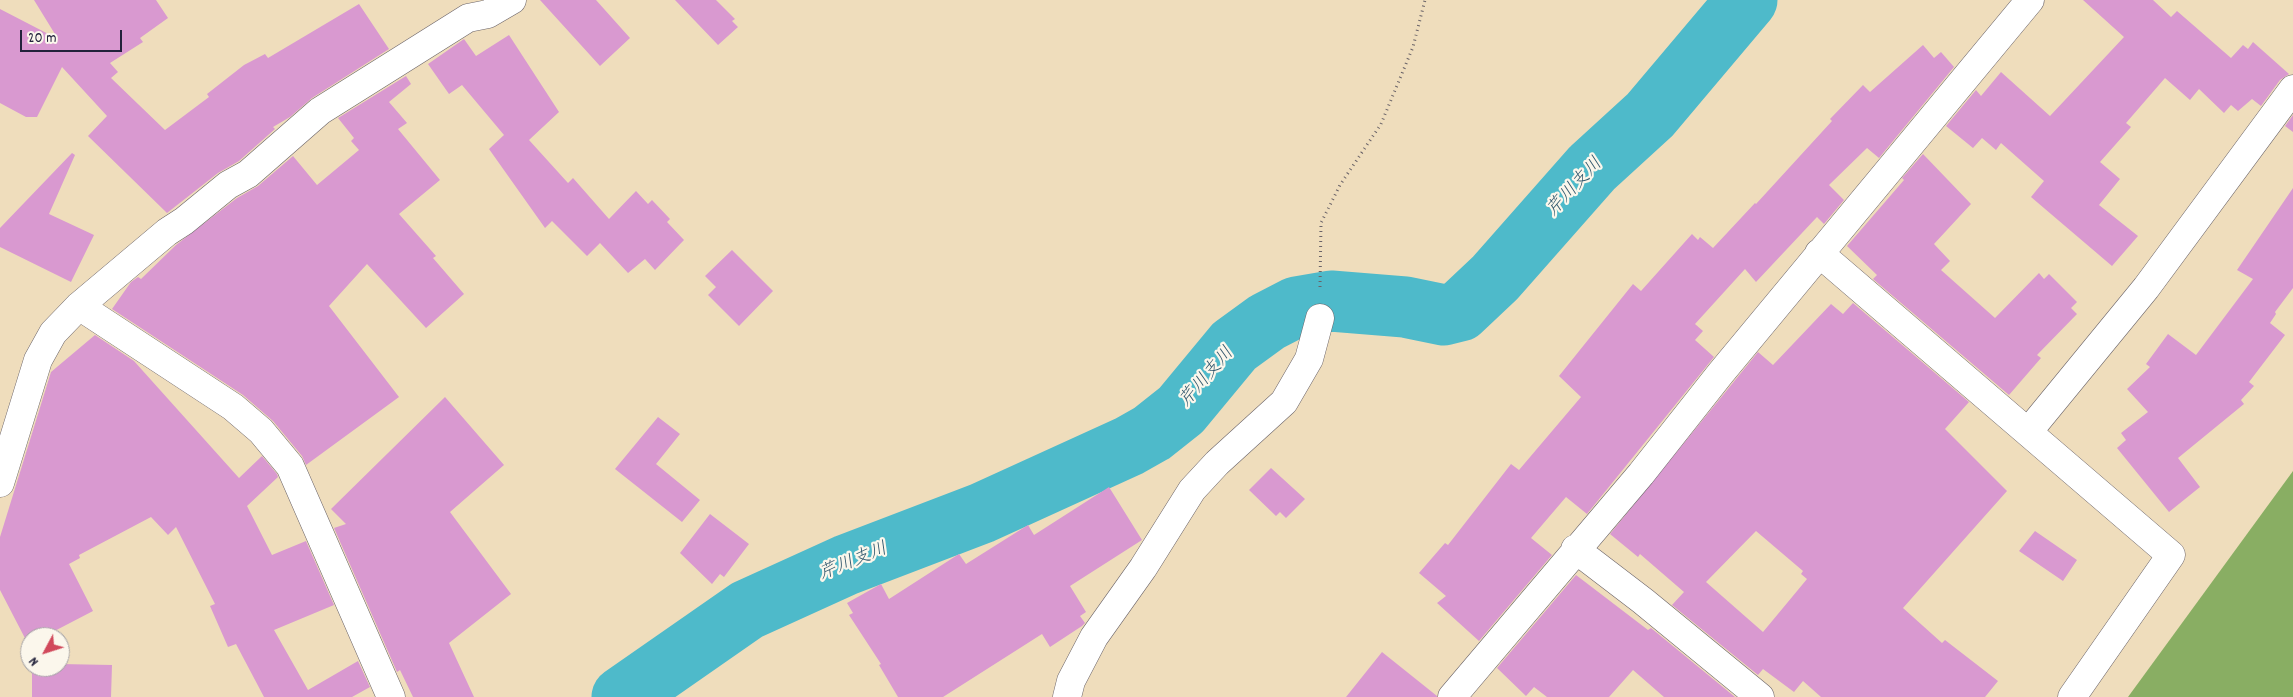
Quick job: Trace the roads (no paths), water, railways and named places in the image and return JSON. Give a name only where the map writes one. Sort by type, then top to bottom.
[{"type":"street","points":[[0,483],[38,360],[53,333],[79,306],[167,232],[184,221],[228,184],[248,174],[320,111],[468,18],[488,14],[512,0]]},
{"type":"street","points":[[1452,697],[1641,474],[1819,253],[2030,0]]},
{"type":"street","points":[[2028,432],[2146,288],[2293,89]]},
{"type":"street","points":[[1819,253],[2171,555],[2072,697]]},
{"type":"street","points":[[79,306],[233,407],[260,431],[290,466],[391,697]]},
{"type":"street","points":[[1067,697],[1071,681],[1094,637],[1143,568],[1192,490],[1217,463],[1284,402],[1309,359],[1320,318]]},
{"type":"street","points":[[1576,550],[1643,601],[1760,697]]},
{"type":"waterway","name":"芹川支川","points":[[622,697],[747,610],[846,565],[982,513],[1129,446],[1152,433],[1181,410],[1234,346],[1267,322],[1296,307],[1331,301],[1405,307],[1444,315],[1460,311],[1495,278],[1592,168],[1650,115],[1747,0]]}]
